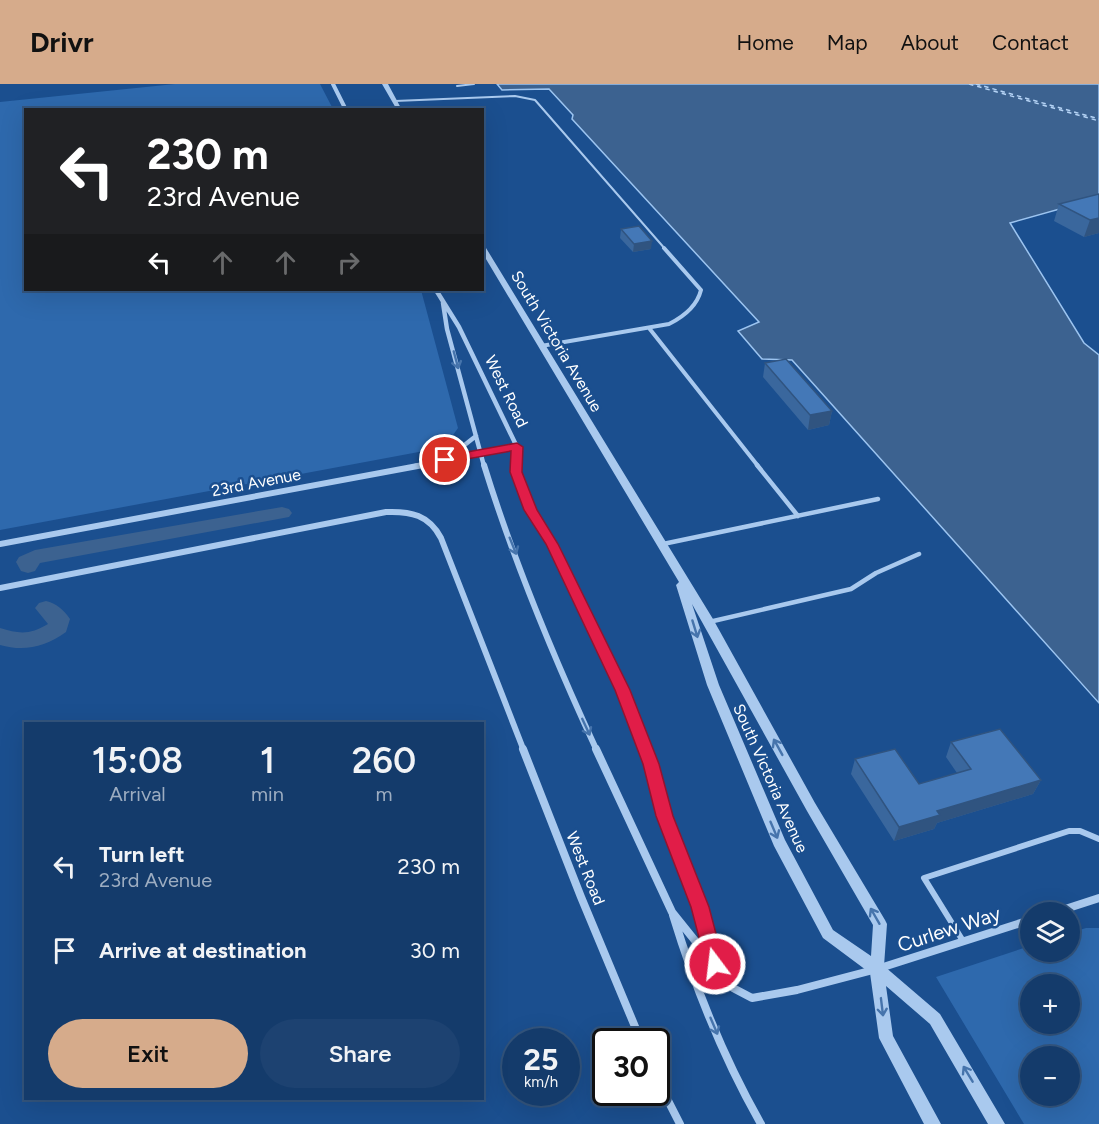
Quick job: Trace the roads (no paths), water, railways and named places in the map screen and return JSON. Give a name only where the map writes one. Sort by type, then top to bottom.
[{"type":"street","points":[[333,84],[345,108]]},
{"type":"street","points":[[385,84],[399,108]]},
{"type":"street","name":"South Victoria Avenue","points":[[484,250],[709,622],[811,807],[880,924],[877,969],[886,1038],[933,1124]]},
{"type":"street","name":"West Road","points":[[437,291],[459,327],[517,447],[516,472],[531,510],[552,544],[622,690],[651,764],[664,816],[700,907],[715,964]]},
{"type":"street","name":"West Road","points":[[443,303],[447,329],[480,453],[499,513],[575,703],[672,912],[689,967],[741,1089],[761,1124]]},
{"type":"street","points":[[445,460],[476,436]]},
{"type":"street","name":"23rd Avenue","points":[[0,544],[517,447]]},
{"type":"street","name":"West Road","points":[[0,588],[387,512],[411,511],[420,514],[436,527],[441,538],[577,886],[636,1028]]},
{"type":"street","name":"South Victoria Avenue","points":[[678,573],[713,685],[779,842],[828,934],[877,969],[935,1019],[998,1124]]},
{"type":"street","points":[[1080,904],[1099,898]]},
{"type":"street","name":"West Road","points":[[672,912],[733,988],[753,998],[797,990],[877,969]]},
{"type":"street","name":"Curlew Way","points":[[877,969],[1020,923]]},
{"type":"street","points":[[670,1104],[680,1124]]},
{"type":"lane","points":[[457,86],[474,84]]},
{"type":"lane","points":[[395,102],[513,96],[527,97],[536,101],[700,290],[699,298],[676,320],[649,328],[541,346]]},
{"type":"lane","points":[[649,328],[798,516]]},
{"type":"lane","points":[[660,544],[878,499]]},
{"type":"lane","points":[[709,622],[851,589],[876,573],[919,554]]},
{"type":"lane","points":[[963,941],[924,878],[1069,831],[1080,831],[1099,839]]},
{"type":"waterway","points":[[28,566],[26,562],[35,557],[282,513]]},
{"type":"waterway","points":[[0,636],[7,640],[23,642],[52,631],[58,627],[59,619],[46,608]]}]
